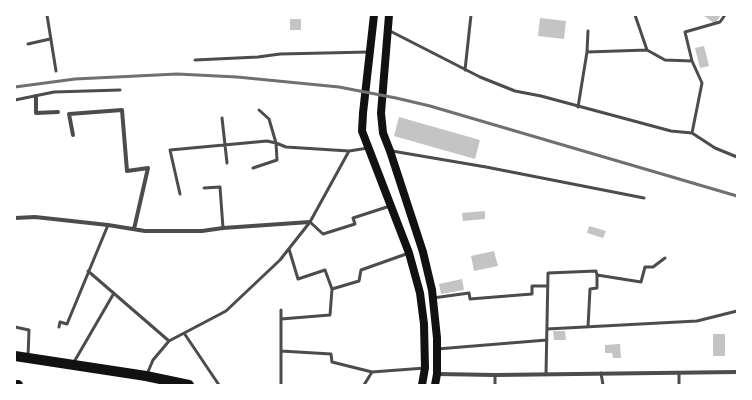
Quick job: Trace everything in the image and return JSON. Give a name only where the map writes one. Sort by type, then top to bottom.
[{"type":"main road","points":[[374,15],[362,131],[408,253],[420,293],[424,324],[425,368],[422,385]]},
{"type":"main road","points":[[389,15],[386,61],[380,113],[383,133],[423,252],[433,298],[437,350],[437,374],[435,385]]},
{"type":"main road","points":[[15,356],[146,376],[189,385]]},
{"type":"street","points":[[36,96],[36,113],[58,112]]},
{"type":"street","points":[[73,135],[69,114],[122,110],[127,171],[148,168],[134,229]]},
{"type":"street","points":[[15,218],[35,217],[108,225],[145,231],[202,232],[223,228],[310,222]]},
{"type":"street","points":[[437,374],[495,375],[737,372]]},
{"type":"lane","points":[[47,15],[56,71]]},
{"type":"lane","points":[[465,70],[471,15]]},
{"type":"lane","points":[[634,15],[647,50]]},
{"type":"lane","points":[[692,133],[702,83],[692,61],[685,32],[720,22],[725,15]]},
{"type":"lane","points":[[388,31],[465,70],[515,91],[671,131],[692,133],[715,148],[737,157]]},
{"type":"lane","points":[[578,107],[587,52],[588,31]]},
{"type":"lane","points":[[28,44],[50,39]]},
{"type":"lane","points":[[587,52],[647,50],[666,60],[692,61]]},
{"type":"lane","points":[[195,60],[258,57],[280,54],[369,55]]},
{"type":"lane","points":[[15,100],[54,92],[120,90]]},
{"type":"lane","points":[[253,168],[277,160],[276,143],[269,118],[259,110]]},
{"type":"lane","points":[[222,118],[228,163]]},
{"type":"lane","points":[[180,194],[170,150],[267,141],[286,147],[349,151],[368,148]]},
{"type":"lane","points":[[146,376],[153,360],[170,341],[226,311],[280,260],[310,222],[349,151]]},
{"type":"lane","points":[[390,151],[486,167],[644,198]]},
{"type":"lane","points":[[204,188],[220,187],[223,228]]},
{"type":"lane","points":[[310,222],[323,234],[355,224],[353,218],[390,206]]},
{"type":"lane","points":[[59,327],[60,322],[67,324],[108,225]]},
{"type":"lane","points":[[281,319],[330,315],[332,289],[325,270],[298,279],[289,249]]},
{"type":"lane","points":[[332,289],[359,281],[361,270],[408,253]]},
{"type":"lane","points":[[597,275],[642,282],[645,267],[653,267],[665,258]]},
{"type":"lane","points":[[88,271],[170,341]]},
{"type":"lane","points":[[546,374],[548,273],[596,271],[597,288],[590,288],[588,327]]},
{"type":"lane","points":[[433,298],[469,294],[470,299],[532,294],[532,286],[548,286]]},
{"type":"lane","points":[[73,365],[114,293]]},
{"type":"lane","points":[[281,310],[281,385]]},
{"type":"lane","points":[[547,329],[697,321],[737,311]]},
{"type":"lane","points":[[15,327],[29,330],[28,358]]},
{"type":"lane","points":[[184,333],[219,385]]},
{"type":"lane","points":[[437,350],[547,340]]},
{"type":"lane","points":[[281,351],[331,354],[332,362],[372,372],[425,368]]},
{"type":"lane","points":[[364,385],[372,372]]},
{"type":"lane","points":[[679,372],[679,385]]},
{"type":"lane","points":[[601,373],[603,385]]},
{"type":"lane","points":[[495,375],[495,385]]},
{"type":"building","points":[[703,15],[721,15],[715,24]]},
{"type":"building","points":[[540,18],[566,21],[564,39],[538,36]]},
{"type":"building","points":[[290,19],[301,19],[301,30],[290,30]]},
{"type":"building","points":[[704,46],[709,66],[700,68],[695,48]]},
{"type":"building","points":[[399,117],[480,140],[475,159],[394,136]]},
{"type":"building","points":[[485,211],[485,219],[463,221],[462,213]]},
{"type":"building","points":[[589,226],[606,231],[603,238],[587,233]]},
{"type":"building","points":[[494,251],[498,266],[474,271],[471,256]]},
{"type":"building","points":[[462,279],[464,290],[441,294],[439,284]]},
{"type":"building","points":[[553,331],[565,331],[566,340],[554,340]]},
{"type":"building","points":[[713,334],[725,334],[725,356],[713,356]]},
{"type":"building","points":[[620,344],[621,358],[613,358],[612,353],[605,353],[605,345]]},
{"type":"railway","points":[[15,87],[75,79],[177,74],[237,77],[339,87],[430,106],[737,196]]}]
